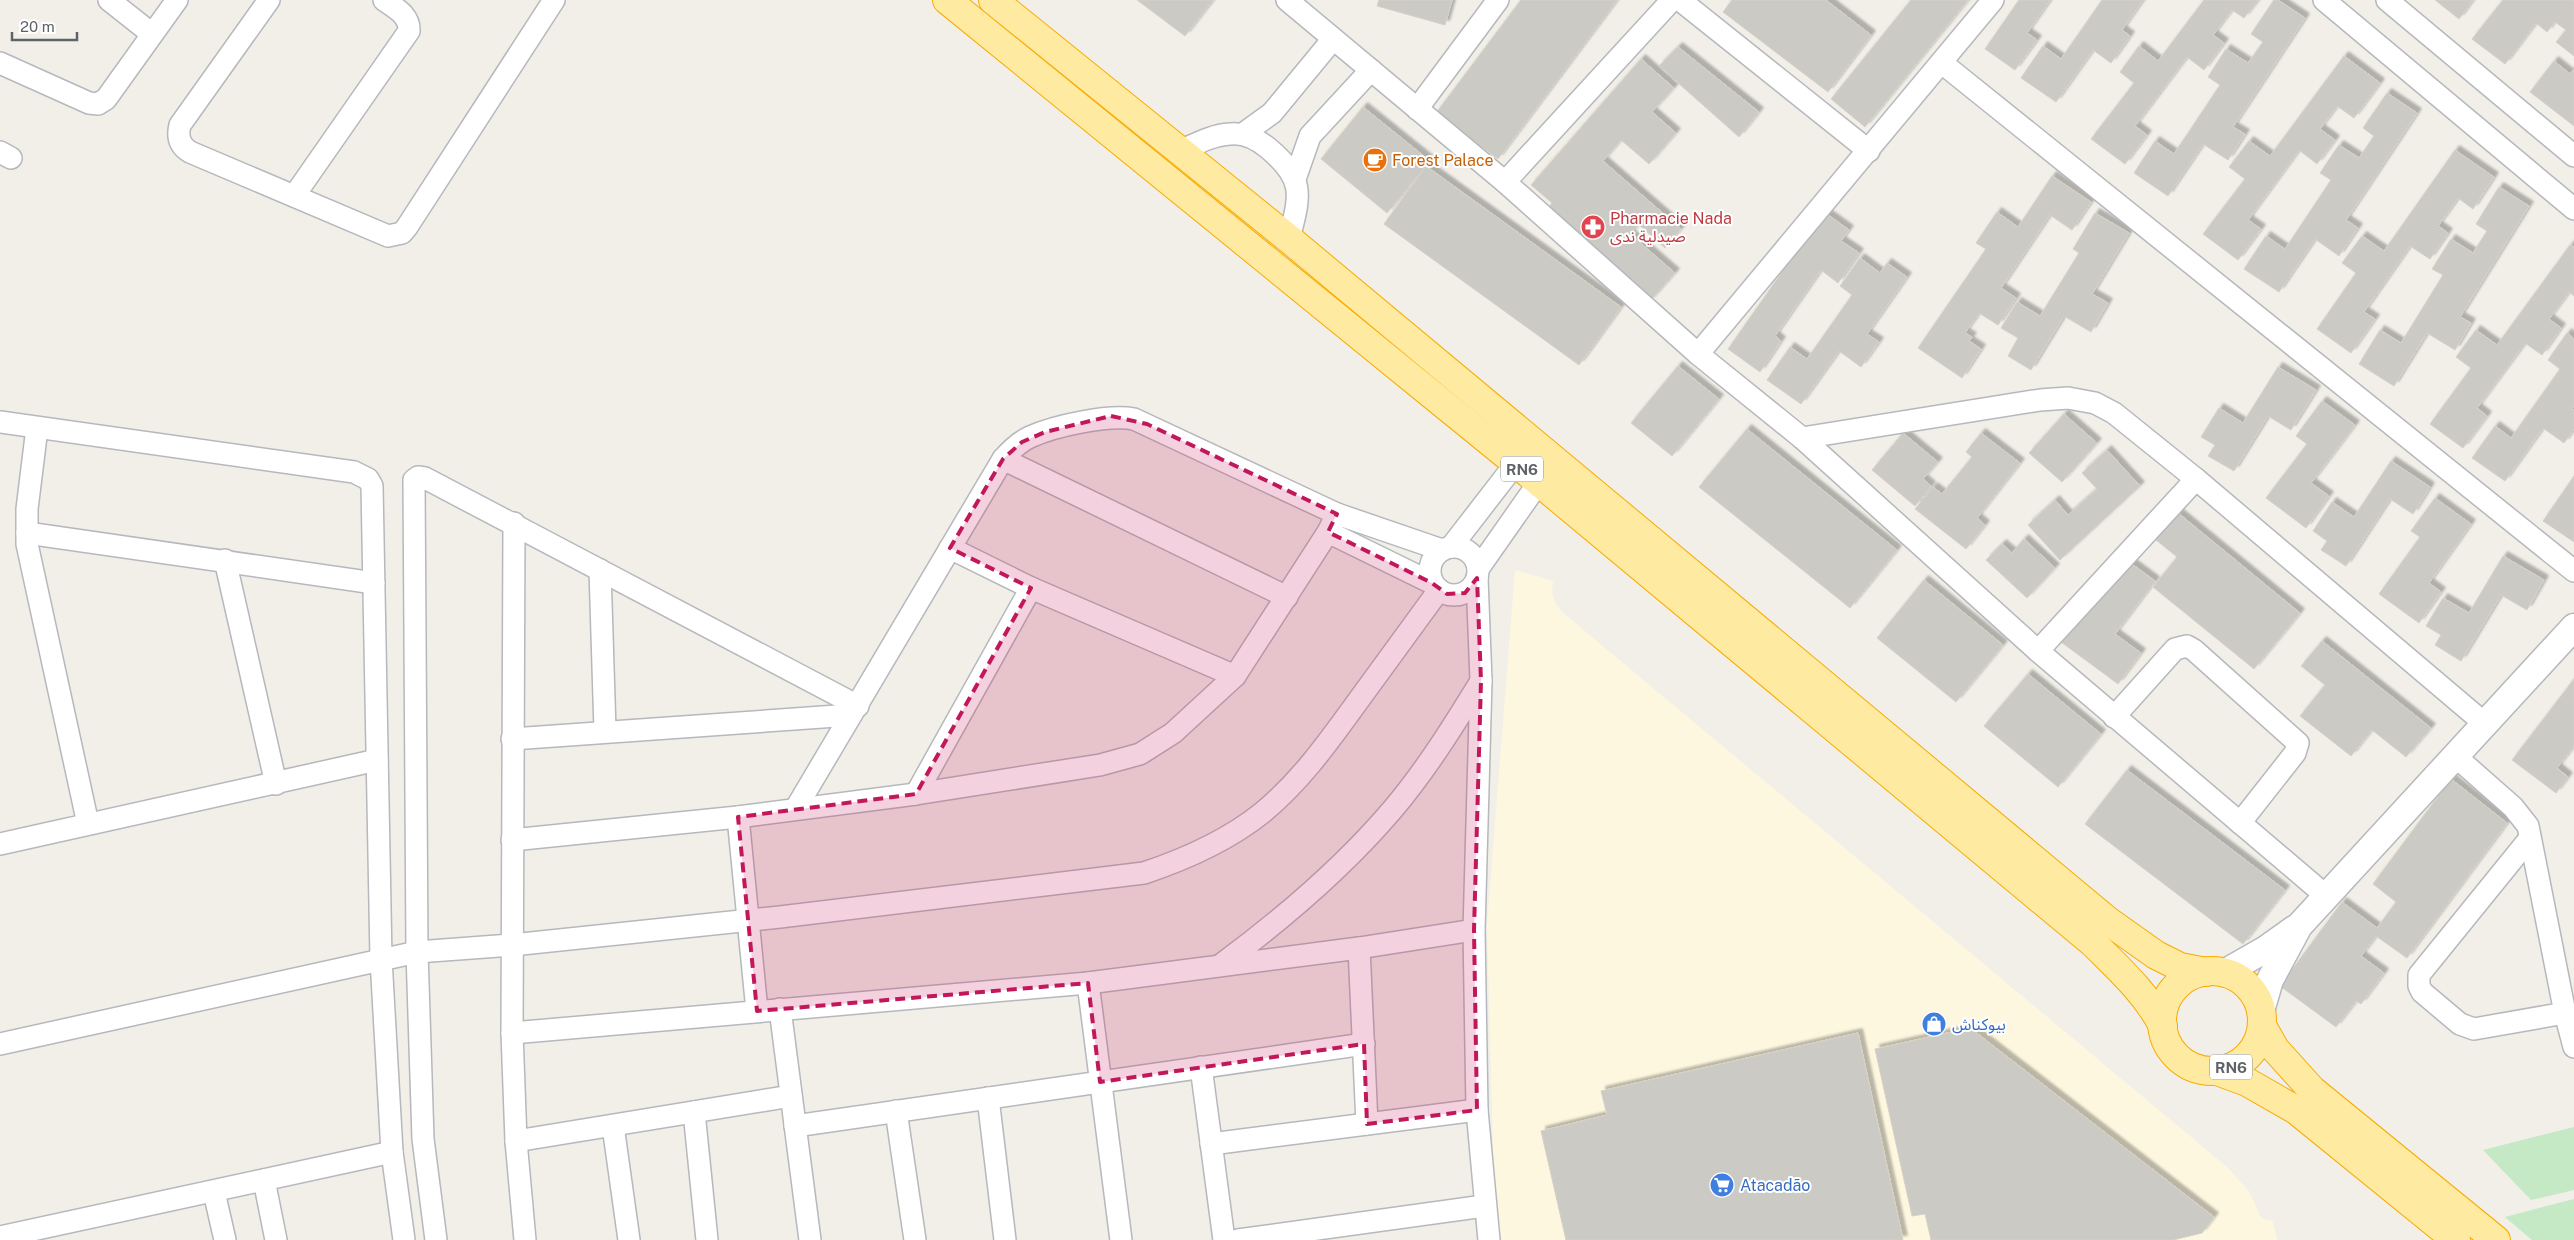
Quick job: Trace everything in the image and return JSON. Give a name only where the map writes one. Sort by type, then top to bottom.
[{"type":"highway","name":"RN6","points":[[947,0],[1516,463],[2093,943],[2138,988],[2154,1009],[2163,1026],[2171,1050],[2182,1061],[2195,1068],[2217,1071],[2247,1082],[2296,1110],[2456,1240]]},
{"type":"highway","name":"RN6","points":[[993,0],[1289,239],[2108,921],[2156,954],[2180,967],[2215,972],[2240,980],[2252,991],[2274,1049],[2312,1090],[2496,1240]]},
{"type":"highway","name":"RN6","points":[[2163,1026],[2163,1013],[2173,990],[2183,981],[2215,972]]},
{"type":"highway","name":"RN6","points":[[2217,1071],[2228,1068],[2248,1057],[2255,1048],[2262,1019]]},
{"type":"street","points":[[109,0],[152,34]]},
{"type":"street","points":[[0,62],[89,103],[98,104],[106,99],[177,0]]},
{"type":"street","points":[[269,0],[180,126],[179,139],[190,152],[388,236],[402,233],[554,0]]},
{"type":"street","points":[[294,196],[409,31],[409,25],[404,15],[384,0]]},
{"type":"street","points":[[1417,109],[1498,0]]},
{"type":"street","points":[[1505,182],[1672,0]]},
{"type":"street","points":[[1680,0],[1869,151]]},
{"type":"street","points":[[1698,354],[1993,0]]},
{"type":"street","points":[[2324,0],[2574,210]]},
{"type":"street","points":[[2386,0],[2574,156]]},
{"type":"street","points":[[1291,1],[1333,39],[1505,182],[1698,354],[1802,438],[2038,651],[2325,895]]},
{"type":"street","points":[[1244,134],[1272,112],[1333,39]]},
{"type":"street","points":[[1942,63],[2574,571]]},
{"type":"street","points":[[1289,239],[1297,206],[1295,179],[1310,136],[1371,70]]},
{"type":"street","points":[[1180,151],[1212,137],[1244,134],[1258,140],[1285,162],[1295,179]]},
{"type":"street","points":[[1802,438],[2040,400],[2068,398],[2094,403],[2114,413],[2196,479],[2484,723]]},
{"type":"street","points":[[796,808],[1003,459],[1014,448],[1031,436],[1098,419],[1121,416],[1147,424],[1332,523],[1447,594],[1466,592],[1539,482]]},
{"type":"street","points":[[0,422],[354,472],[362,475],[372,486],[381,959],[392,1152],[404,1240]]},
{"type":"street","points":[[37,428],[27,533],[88,824]]},
{"type":"street","points":[[1003,459],[1287,597]]},
{"type":"street","points":[[0,1044],[417,952],[512,945],[750,920],[1116,878],[1144,873],[1194,855],[1247,824],[1281,796],[1317,758],[1436,586],[1430,564],[1447,548],[1516,463]]},
{"type":"street","points":[[436,1240],[422,1139],[417,952],[414,480],[418,477],[424,478],[514,523],[855,710]]},
{"type":"street","points":[[2038,651],[2196,479]]},
{"type":"street","points":[[514,523],[512,1033],[516,1141],[525,1240]]},
{"type":"street","points":[[1332,523],[1469,552],[1478,573],[1481,681],[1474,930],[1477,1110],[1484,1206],[1489,1240]]},
{"type":"street","points":[[512,840],[738,817],[916,794],[1100,765],[1140,754],[1173,733],[1235,676],[1287,597],[1332,523]]},
{"type":"street","points":[[27,533],[225,560],[374,583]]},
{"type":"street","points":[[950,548],[1031,588],[1235,676]]},
{"type":"street","points":[[225,560],[276,784]]},
{"type":"street","points":[[600,570],[605,731]]},
{"type":"street","points":[[916,794],[1031,588]]},
{"type":"street","points":[[2262,1019],[2270,980],[2299,926],[2325,895],[2574,627]]},
{"type":"street","points":[[2114,717],[2175,649],[2187,646],[2194,650],[2298,743],[2295,753],[2240,823]]},
{"type":"street","points":[[1222,965],[1284,918],[1341,866],[1405,793],[1440,747],[1481,681]]},
{"type":"street","points":[[512,739],[855,710]]},
{"type":"street","points":[[2454,755],[2514,807],[2528,826],[2565,1013],[2574,1047]]},
{"type":"street","points":[[0,844],[377,760]]},
{"type":"street","points":[[738,817],[750,920],[757,1011]]},
{"type":"street","points":[[2530,838],[2419,975],[2419,986],[2422,992],[2460,1024],[2474,1029],[2565,1013]]},
{"type":"street","points":[[2215,972],[2266,949],[2299,926]]},
{"type":"street","points":[[512,1033],[1088,982],[1359,948],[1474,930]]},
{"type":"street","points":[[1359,948],[1367,1124]]},
{"type":"street","points":[[1088,982],[1121,1240]]},
{"type":"street","points":[[780,1009],[810,1240]]},
{"type":"street","points":[[795,1126],[1364,1044]]},
{"type":"street","points":[[1201,1068],[1224,1240]]},
{"type":"street","points":[[516,1141],[791,1096]]},
{"type":"street","points":[[988,1098],[1005,1240]]},
{"type":"street","points":[[1211,1144],[1477,1110]]},
{"type":"street","points":[[896,1111],[915,1240]]},
{"type":"street","points":[[694,1112],[707,1240]]},
{"type":"street","points":[[613,1126],[629,1240]]},
{"type":"street","points":[[0,1237],[392,1152]]},
{"type":"street","points":[[264,1180],[276,1240]]},
{"type":"street","points":[[214,1192],[225,1240]]},
{"type":"street","points":[[1238,1240],[1323,1234],[1484,1206]]},
{"type":"highlighted area","points":[[1111,416],[1147,424],[1337,514],[1328,532],[1432,583],[1447,594],[1465,593],[1477,578],[1481,681],[1474,930],[1477,1110],[1367,1124],[1364,1044],[1100,1082],[1088,983],[757,1011],[738,817],[916,794],[1031,588],[950,548],[1003,459],[1022,442],[1045,432]]},
{"type":"shaded area","points":[[1515,570],[1553,581],[1552,592],[1555,602],[1562,612],[2227,1167],[2249,1191],[2260,1216],[2265,1220],[2273,1221],[2277,1240],[1498,1240],[1491,1180],[1493,1146],[1487,925]]},
{"type":"green space","points":[[2574,1127],[2574,1190],[2531,1200],[2483,1150]]},
{"type":"green space","points":[[2574,1199],[2574,1240],[2532,1240],[2505,1217]]},
{"type":"building","points":[[1137,0],[1213,0],[1185,36]]},
{"type":"building","points":[[1379,0],[1452,0],[1445,25],[1377,6]]},
{"type":"building","points":[[1521,0],[1617,0],[1498,159],[1436,113]]},
{"type":"building","points":[[1732,0],[1826,0],[1871,35],[1828,92],[1723,12]]},
{"type":"building","points":[[1911,0],[1968,0],[1865,127],[1831,99]]},
{"type":"building","points":[[2019,0],[2050,0],[2027,33],[2037,40],[2015,70],[1985,49]]},
{"type":"building","points":[[2102,0],[2143,0],[2122,30],[2130,36],[2111,63],[2093,50],[2056,102],[2021,78],[2043,46],[2061,59]]},
{"type":"building","points":[[2204,0],[2258,0],[2244,18],[2232,10],[2213,35],[2224,43],[2204,70],[2187,57],[2135,126],[2147,135],[2125,164],[2091,139],[2134,83],[2120,72],[2139,46],[2158,61]]},
{"type":"building","points":[[2274,0],[2278,0],[2305,18],[2233,127],[2245,134],[2228,160],[2203,144],[2168,196],[2134,173],[2155,141],[2174,154],[2220,85],[2208,77],[2226,49],[2248,63],[2263,42],[2251,34]]},
{"type":"building","points":[[2435,0],[2473,0],[2459,19]]},
{"type":"building","points":[[2503,0],[2574,0],[2574,56],[2556,42],[2566,30],[2555,22],[2547,32],[2536,23],[2505,64],[2472,39]]},
{"type":"building","points":[[1678,47],[1759,112],[1739,137],[1659,66]]},
{"type":"building","points":[[2344,56],[2380,83],[2354,118],[2337,106],[2320,129],[2335,140],[2317,164],[2299,150],[2248,220],[2261,229],[2238,260],[2203,234],[2245,179],[2229,167],[2249,141],[2270,156]]},
{"type":"building","points":[[1641,59],[1674,88],[1652,112],[1676,133],[1649,164],[1621,140],[1603,161],[1681,229],[1665,248],[1638,224],[1630,234],[1675,273],[1650,301],[1600,258],[1603,254],[1549,207],[1552,203],[1531,185]]},
{"type":"building","points":[[2554,61],[2570,74],[2574,69],[2574,126],[2530,92]]},
{"type":"building","points":[[2387,93],[2417,113],[2346,220],[2358,228],[2339,256],[2315,239],[2279,292],[2244,269],[2266,236],[2285,249],[2331,180],[2320,173],[2339,145],[2359,158],[2374,136],[2363,128]]},
{"type":"building","name":"Forest Palace","points":[[1363,107],[1430,161],[1387,213],[1321,159]]},
{"type":"building","points":[[2455,150],[2494,177],[2473,209],[2458,198],[2438,226],[2448,233],[2430,259],[2410,246],[2364,312],[2375,319],[2351,353],[2317,329],[2356,273],[2342,263],[2362,236],[2384,251]]},
{"type":"building","points":[[1426,166],[1621,307],[1579,365],[1384,224]]},
{"type":"building","points":[[2052,176],[2091,202],[2072,230],[2050,215],[2001,288],[2016,298],[1998,325],[1979,313],[1965,333],[1972,337],[1969,341],[1981,349],[1962,378],[1918,348],[1986,249],[1976,243],[1997,212],[2018,227]]},
{"type":"building","points":[[2499,187],[2529,206],[2460,317],[2471,323],[2455,350],[2427,333],[2394,386],[2359,364],[2380,330],[2401,343],[2443,275],[2432,269],[2451,239],[2473,253],[2487,231],[2476,224]]},
{"type":"building","points":[[1824,212],[1849,230],[1841,241],[1859,253],[1838,283],[1821,270],[1775,336],[1781,341],[1760,372],[1728,349]]},
{"type":"building","points":[[2095,213],[2129,233],[2092,294],[2108,303],[2091,332],[2064,316],[2031,370],[2008,356],[2018,338],[2001,328],[2017,302],[2040,316],[2079,253],[2073,249]]},
{"type":"building","points":[[2570,245],[2574,247],[2574,296],[2569,292],[2549,319],[2561,328],[2542,355],[2525,343],[2477,408],[2487,416],[2463,448],[2430,424],[2471,368],[2456,357],[2476,330],[2497,345]]},
{"type":"building","points":[[1860,258],[1880,273],[1887,263],[1907,277],[1867,334],[1879,342],[1861,367],[1839,351],[1801,404],[1767,380],[1790,347],[1807,359],[1852,295],[1840,286]]},
{"type":"building","points":[[2567,333],[2574,339],[2574,406],[2572,409],[2574,410],[2574,429],[2564,443],[2543,428],[2505,481],[2472,458],[2495,426],[2511,438],[2560,369],[2548,360]]},
{"type":"building","points":[[1678,366],[1719,399],[1672,456],[1631,423]]},
{"type":"building","points":[[2278,367],[2316,390],[2291,430],[2268,416],[2234,471],[2208,456],[2215,445],[2201,437],[2219,408],[2243,423]]},
{"type":"building","points":[[2322,401],[2355,425],[2311,483],[2329,496],[2306,528],[2266,498],[2307,444],[2296,436]]},
{"type":"building","points":[[2064,414],[2097,443],[2062,482],[2029,453]]},
{"type":"building","points":[[1747,429],[1897,550],[1850,608],[1699,487]]},
{"type":"building","points":[[1903,433],[1938,462],[1923,479],[1931,486],[1915,506],[1872,470]]},
{"type":"building","points":[[1981,433],[2020,463],[1977,518],[1985,525],[1966,549],[1915,509],[1933,487],[1942,494],[1972,457],[1966,452]]},
{"type":"building","points":[[2107,450],[2140,486],[2060,560],[2028,525],[2055,500],[2068,515],[2097,489],[2082,473]]},
{"type":"building","points":[[2391,461],[2430,487],[2413,514],[2390,499],[2346,566],[2321,550],[2327,541],[2313,531],[2332,502],[2354,517]]},
{"type":"building","points":[[2574,476],[2574,542],[2543,521]]},
{"type":"building","points":[[2435,498],[2471,524],[2429,583],[2441,592],[2419,623],[2379,594],[2420,537],[2411,531]]},
{"type":"building","points":[[2172,508],[2300,613],[2254,669],[2153,587],[2177,557],[2150,535]]},
{"type":"building","points":[[2024,539],[2055,568],[2027,598],[1986,560],[2002,544],[2012,553]]},
{"type":"building","points":[[2503,556],[2544,580],[2527,610],[2501,595],[2461,661],[2435,645],[2441,635],[2426,626],[2443,598],[2469,613]]},
{"type":"building","points":[[2124,558],[2155,581],[2115,634],[2141,653],[2118,684],[2061,642]]},
{"type":"building","points":[[1924,580],[2003,645],[1956,702],[1877,638]]},
{"type":"building","points":[[2322,641],[2431,728],[2406,757],[2372,730],[2351,756],[2300,716],[2325,685],[2301,666]]},
{"type":"building","points":[[2028,674],[2101,734],[2058,787],[1984,726]]},
{"type":"building","points":[[2574,679],[2574,746],[2557,768],[2568,777],[2556,793],[2512,760]]},
{"type":"building","points":[[2127,770],[2285,890],[2243,944],[2085,824]]},
{"type":"building","points":[[2451,779],[2507,823],[2407,958],[2376,936],[2361,956],[2384,973],[2361,1004],[2356,1001],[2336,1027],[2280,986],[2342,902],[2377,928],[2396,902],[2373,884]]},
{"type":"building","points":[[1970,1028],[2214,1217],[2202,1233],[2173,1240],[1931,1240],[1925,1214],[1912,1216],[1875,1049]]},
{"type":"building","name":"Atacadão","points":[[1858,1033],[1903,1240],[1566,1240],[1541,1131],[1607,1115],[1601,1091]]},
{"type":"place","name":"Forest Palace","points":[[1375,160]]},
{"type":"place","name":"Pharmacie Nada صيدلية ندى","points":[[1593,227]]},
{"type":"place","name":"بيوكناش","points":[[1934,1024]]},
{"type":"place","name":"Atacadão","points":[[1722,1185]]}]
